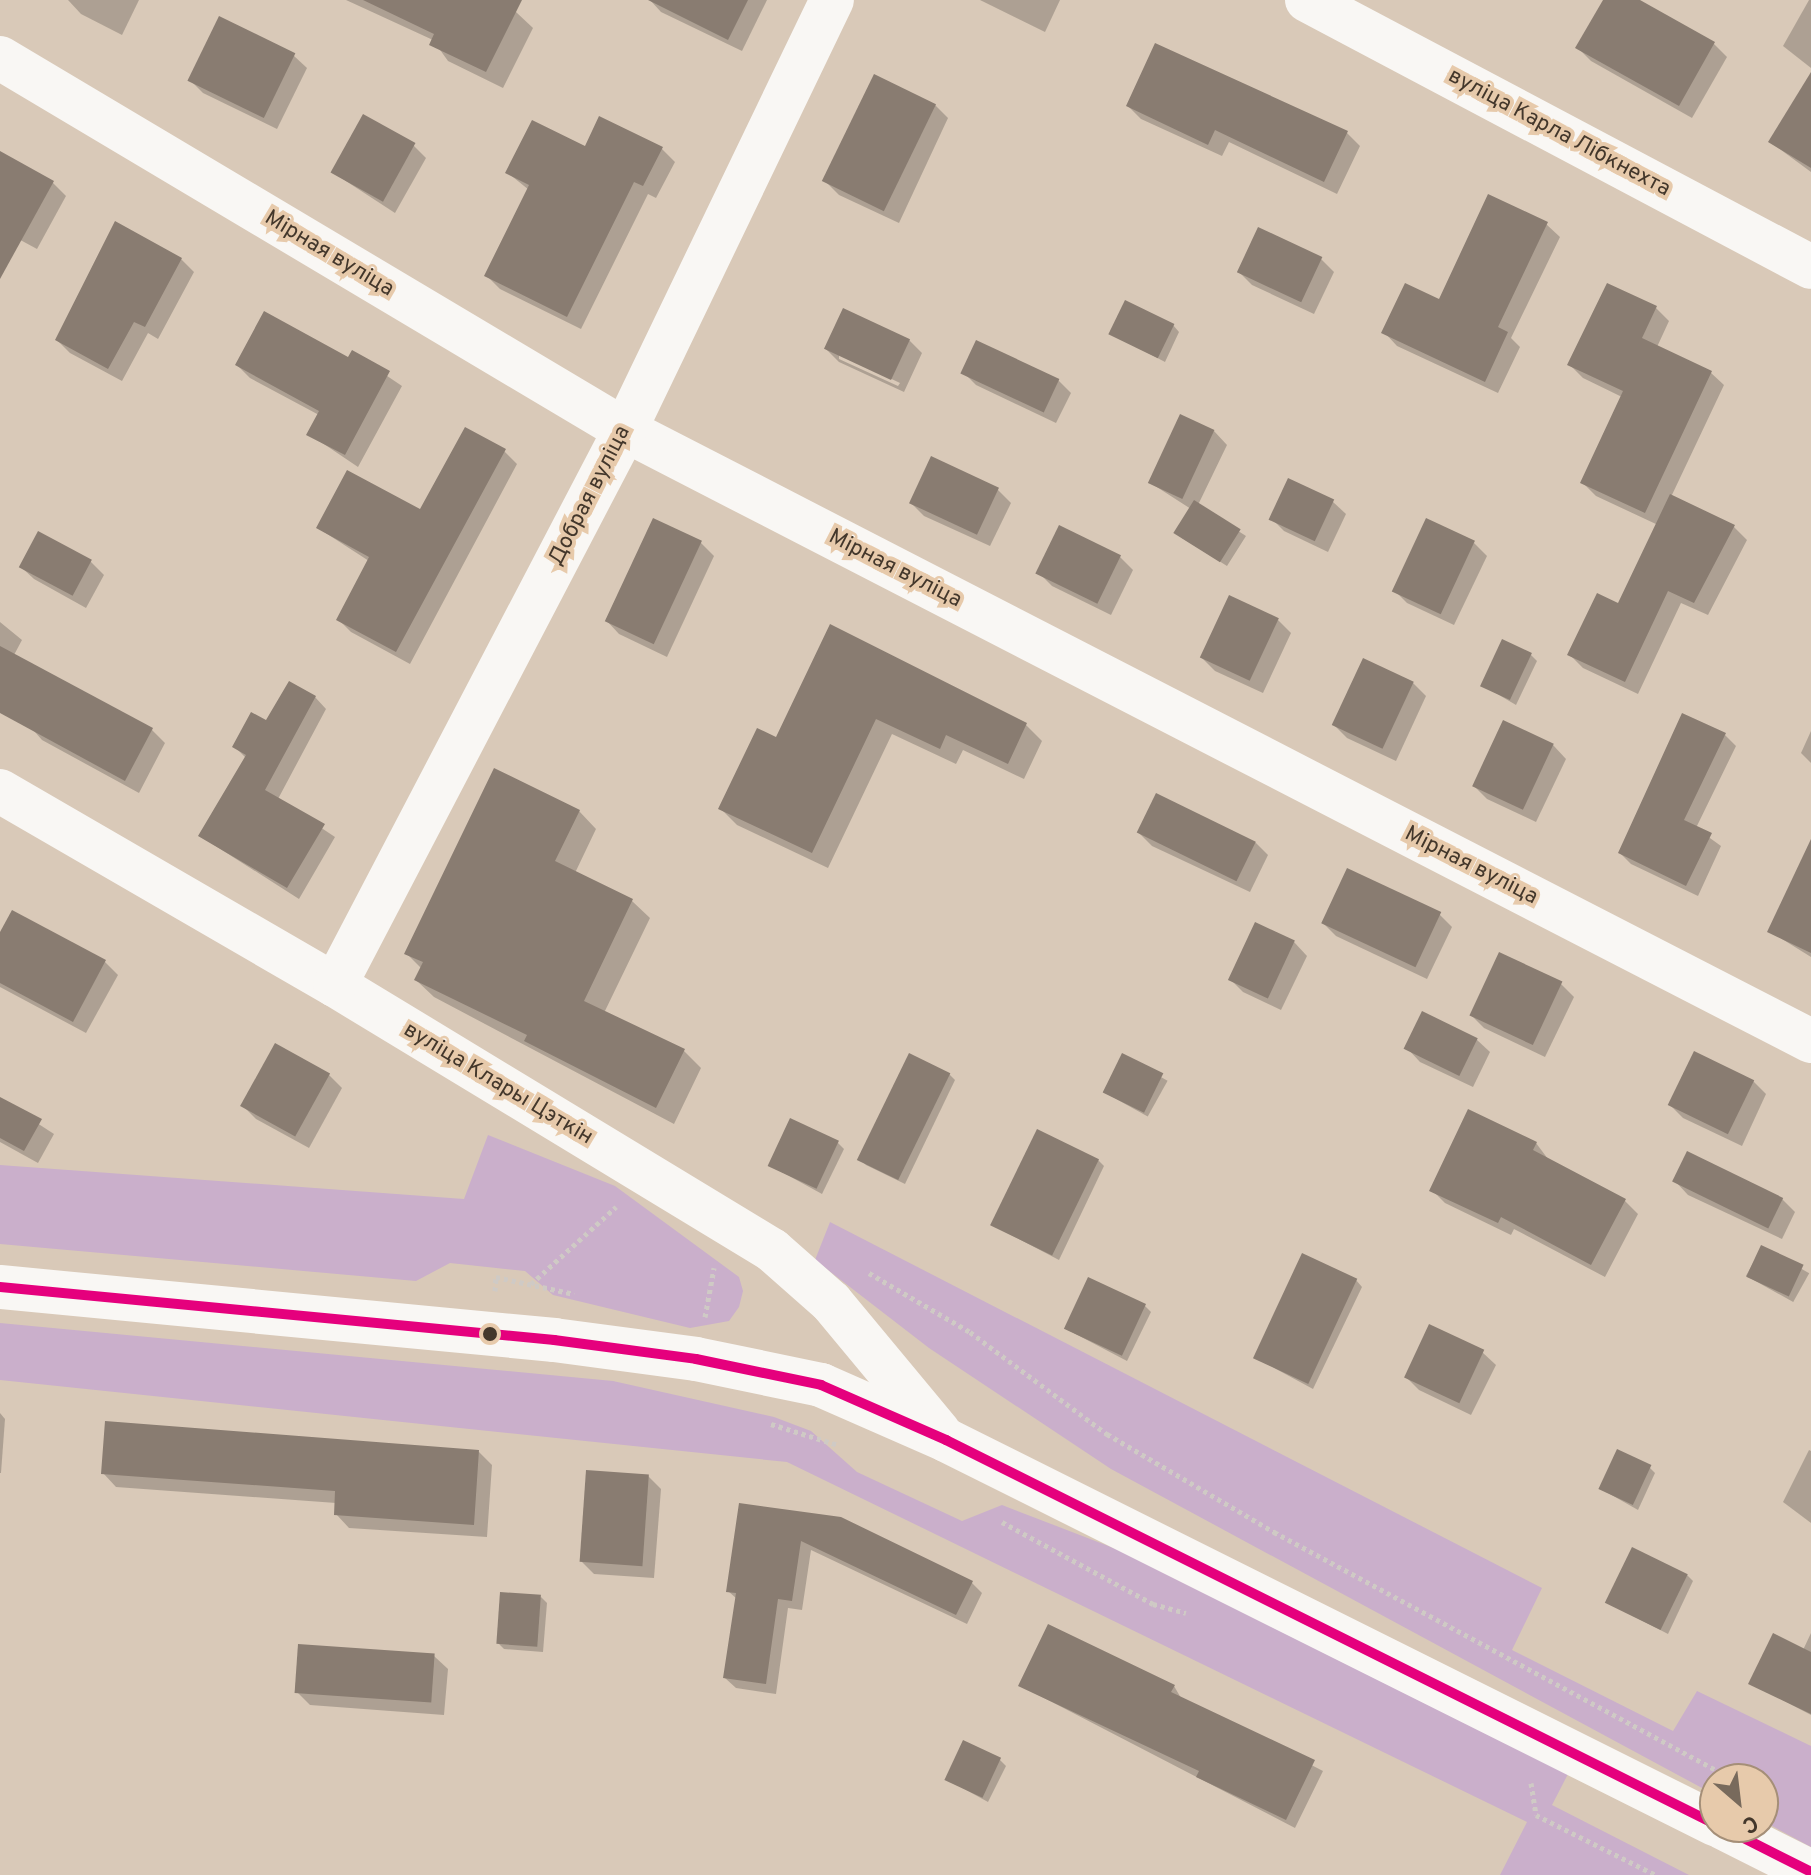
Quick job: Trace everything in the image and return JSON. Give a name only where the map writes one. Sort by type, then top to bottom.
[{"type":"street","name":"Добрая вуліца","points":[[335,985],[625,430],[832,0]]},
{"type":"street","name":"вуліца Карла Лібкнехта","points":[[1307,0],[1811,267]]},
{"type":"street","name":"Мірная вуліца","points":[[0,58],[625,430],[1811,1041]]},
{"type":"street","name":"вуліца Клары Цэткін","points":[[0,791],[335,985],[772,1250],[831,1302],[946,1440]]},
{"type":"street","points":[[0,1287],[554,1340],[696,1359],[821,1385],[946,1440],[1699,1816]]},
{"type":"street","points":[[1754,1843],[1811,1872]]},
{"type":"path","points":[[531,1284],[621,1202]]},
{"type":"path","points":[[702,1258],[714,1266],[704,1322]]},
{"type":"path","points":[[866,1271],[970,1332],[1133,1449],[1274,1532],[1703,1763]]},
{"type":"shaded area","points":[[488,1135],[615,1186],[739,1277],[743,1291],[739,1307],[729,1321],[690,1328],[553,1295],[525,1271],[450,1263],[416,1281],[0,1244],[0,1165],[464,1199]]},
{"type":"shaded area","points":[[830,1222],[1542,1588],[1512,1650],[1673,1731],[1697,1691],[1811,1746],[1811,1847],[1779,1830],[1779,1763],[1699,1763],[1699,1786],[1111,1469],[929,1348],[815,1260]]},
{"type":"shaded area","points":[[0,1323],[613,1381],[774,1417],[811,1431],[857,1472],[962,1521],[1002,1505],[1142,1559],[1568,1774],[1552,1805],[1689,1875],[1500,1875],[1527,1822],[787,1462],[0,1380]]},
{"type":"building","points":[[363,0],[522,0],[486,72],[429,45],[434,34]]},
{"type":"building","points":[[648,0],[748,0],[728,40]]},
{"type":"building","points":[[1603,0],[1640,0],[1715,42],[1679,106],[1575,48]]},
{"type":"building","points":[[219,16],[295,53],[264,118],[187,81]]},
{"type":"building","points":[[1155,43],[1348,131],[1324,182],[1215,130],[1208,145],[1126,106]]},
{"type":"building","points":[[1811,72],[1811,168],[1768,142]]},
{"type":"building","points":[[874,74],[936,104],[884,211],[822,181]]},
{"type":"building","points":[[363,114],[415,143],[383,202],[331,173]]},
{"type":"building","points":[[599,116],[663,147],[643,186],[634,182],[567,317],[484,276],[529,185],[505,173],[532,120],[585,146]]},
{"type":"building","points":[[0,151],[54,181],[0,279]]},
{"type":"building","points":[[1488,194],[1548,222],[1498,327],[1508,332],[1485,382],[1381,333],[1405,283],[1439,299]]},
{"type":"building","points":[[115,221],[182,258],[145,327],[134,322],[108,369],[55,340]]},
{"type":"building","points":[[1258,227],[1322,257],[1301,302],[1237,272]]},
{"type":"building","points":[[1607,283],[1657,306],[1642,338],[1712,371],[1645,513],[1580,483],[1623,391],[1567,365]]},
{"type":"building","points":[[1125,300],[1174,324],[1158,358],[1108,334]]},
{"type":"building","points":[[843,308],[910,339],[891,380],[824,349]]},
{"type":"building","points":[[264,311],[348,357],[352,350],[390,371],[345,455],[306,435],[319,411],[235,365]]},
{"type":"building","points":[[976,340],[1059,379],[1044,412],[960,374]]},
{"type":"building","points":[[1180,414],[1214,430],[1182,499],[1148,483]]},
{"type":"building","points":[[465,427],[506,449],[396,652],[336,620],[369,557],[316,528],[347,470],[420,509]]},
{"type":"building","points":[[931,456],[999,488],[977,535],[909,503]]},
{"type":"building","points":[[1288,478],[1334,500],[1315,541],[1269,520]]},
{"type":"building","points":[[1670,494],[1735,525],[1694,603],[1668,591],[1625,682],[1567,655],[1597,593],[1618,603]]},
{"type":"building","points":[[1194,500],[1241,529],[1220,562],[1173,533]]},
{"type":"building","points":[[653,518],[702,541],[654,644],[605,621]]},
{"type":"building","points":[[1426,518],[1475,541],[1441,614],[1392,591]]},
{"type":"building","points":[[1059,525],[1121,555],[1097,604],[1035,574]]},
{"type":"building","points":[[38,531],[92,560],[73,596],[19,567]]},
{"type":"building","points":[[1229,595],[1279,618],[1250,681],[1200,658]]},
{"type":"building","points":[[830,624],[1027,723],[1008,764],[946,735],[940,749],[876,719],[812,853],[718,809],[757,728],[776,737]]},
{"type":"building","points":[[1502,639],[1532,653],[1510,700],[1480,686]]},
{"type":"building","points":[[0,646],[153,728],[125,781],[0,713]]},
{"type":"building","points":[[1363,658],[1414,682],[1382,749],[1332,725]]},
{"type":"building","points":[[289,681],[316,696],[265,790],[325,824],[287,888],[198,836],[246,755],[232,747],[251,712],[266,720]]},
{"type":"building","points":[[1682,713],[1726,733],[1684,820],[1712,833],[1686,886],[1618,853]]},
{"type":"building","points":[[1503,720],[1554,744],[1523,810],[1472,786]]},
{"type":"building","points":[[494,768],[580,810],[555,861],[633,899],[584,1001],[685,1049],[656,1108],[524,1041],[527,1035],[414,980],[423,962],[404,954]]},
{"type":"building","points":[[1156,793],[1256,842],[1236,881],[1137,833]]},
{"type":"building","points":[[1811,839],[1811,953],[1767,932]]},
{"type":"building","points":[[1347,868],[1441,912],[1415,967],[1321,923]]},
{"type":"building","points":[[12,910],[106,960],[73,1022],[0,983],[0,932]]},
{"type":"building","points":[[1255,922],[1295,941],[1268,999],[1228,980]]},
{"type":"building","points":[[1499,952],[1562,982],[1533,1045],[1469,1015]]},
{"type":"building","points":[[1422,1011],[1478,1038],[1459,1076],[1404,1049]]},
{"type":"building","points":[[275,1043],[330,1074],[295,1137],[240,1106]]},
{"type":"building","points":[[1694,1051],[1754,1080],[1728,1134],[1668,1105]]},
{"type":"building","points":[[909,1053],[950,1073],[898,1180],[857,1160]]},
{"type":"building","points":[[1122,1053],[1163,1073],[1144,1113],[1103,1093]]},
{"type":"building","points":[[0,1097],[42,1119],[24,1151],[0,1138]]},
{"type":"building","points":[[1468,1109],[1537,1142],[1533,1150],[1626,1199],[1591,1265],[1501,1217],[1498,1223],[1429,1191]]},
{"type":"building","points":[[790,1118],[839,1141],[817,1189],[768,1166]]},
{"type":"building","points":[[1037,1129],[1099,1159],[1052,1255],[990,1225]]},
{"type":"building","points":[[1687,1151],[1783,1198],[1768,1228],[1672,1182]]},
{"type":"building","points":[[1761,1245],[1804,1265],[1789,1297],[1746,1277]]},
{"type":"building","points":[[1302,1253],[1357,1279],[1308,1384],[1253,1358]]},
{"type":"building","points":[[1088,1277],[1146,1304],[1122,1356],[1064,1329]]},
{"type":"building","points":[[1429,1324],[1484,1350],[1459,1403],[1404,1377]]},
{"type":"building","points":[[105,1421],[479,1450],[474,1525],[334,1515],[335,1491],[101,1474]]},
{"type":"building","points":[[1617,1449],[1651,1465],[1633,1505],[1598,1489]]},
{"type":"building","points":[[586,1470],[649,1474],[642,1566],[580,1562]]},
{"type":"building","points":[[739,1503],[841,1517],[973,1581],[956,1615],[801,1541],[792,1601],[778,1599],[766,1684],[723,1678],[736,1593],[726,1592]]},
{"type":"building","points":[[1632,1547],[1688,1574],[1661,1630],[1605,1603]]},
{"type":"building","points":[[500,1592],[541,1595],[537,1647],[496,1644]]},
{"type":"building","points":[[1048,1624],[1175,1685],[1171,1692],[1315,1760],[1286,1820],[1196,1777],[1199,1771],[1018,1686]]},
{"type":"building","points":[[1773,1633],[1811,1652],[1811,1714],[1748,1684]]},
{"type":"building","points":[[298,1644],[435,1654],[431,1702],[295,1693]]},
{"type":"building","points":[[963,1740],[1001,1758],[982,1798],[944,1780]]},
{"type":"transit line","points":[[0,1287],[554,1340],[696,1359],[821,1385],[946,1440],[1699,1816]]},
{"type":"transit line","points":[[1754,1843],[1811,1872]]}]
